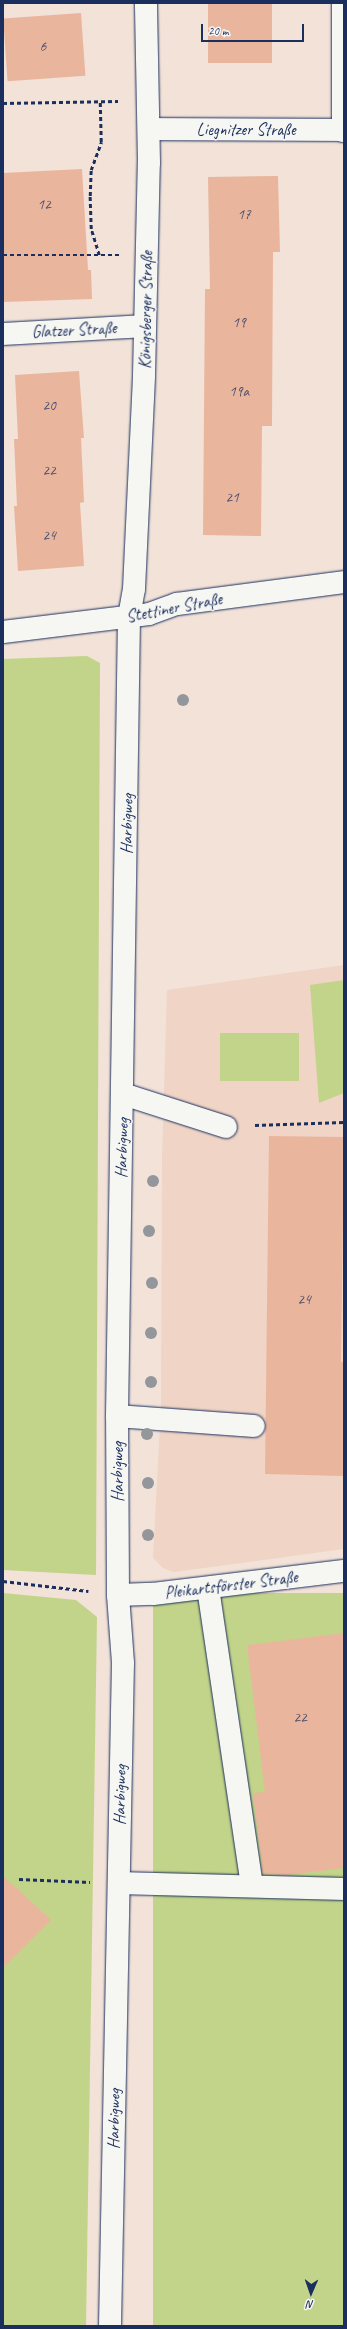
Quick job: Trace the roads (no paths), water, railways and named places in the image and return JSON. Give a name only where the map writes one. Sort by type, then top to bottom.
[{"type":"street","name":"Königsberger Straße","points":[[129,617],[134,589],[147,254],[149,129],[146,3]]},
{"type":"street","points":[[343,3],[344,130]]},
{"type":"street","name":"Liegnitzer Straße","points":[[149,129],[344,130]]},
{"type":"street","name":"Glatzer Straße","points":[[3,334],[144,326]]},
{"type":"street","name":"Stettiner Straße","points":[[3,632],[129,617],[149,614],[177,604],[344,582]]},
{"type":"street","name":"Harbigweg","points":[[110,2326],[123,1663],[118,1595],[117,1416],[129,617]]},
{"type":"street","points":[[123,1094],[226,1127]]},
{"type":"street","points":[[117,1416],[254,1426]]},
{"type":"street","name":"Pleikartsförster Straße","points":[[118,1595],[153,1594],[344,1571]]},
{"type":"street","points":[[208,1588],[252,1886]]},
{"type":"street","points":[[119,1882],[344,1889]]}]
